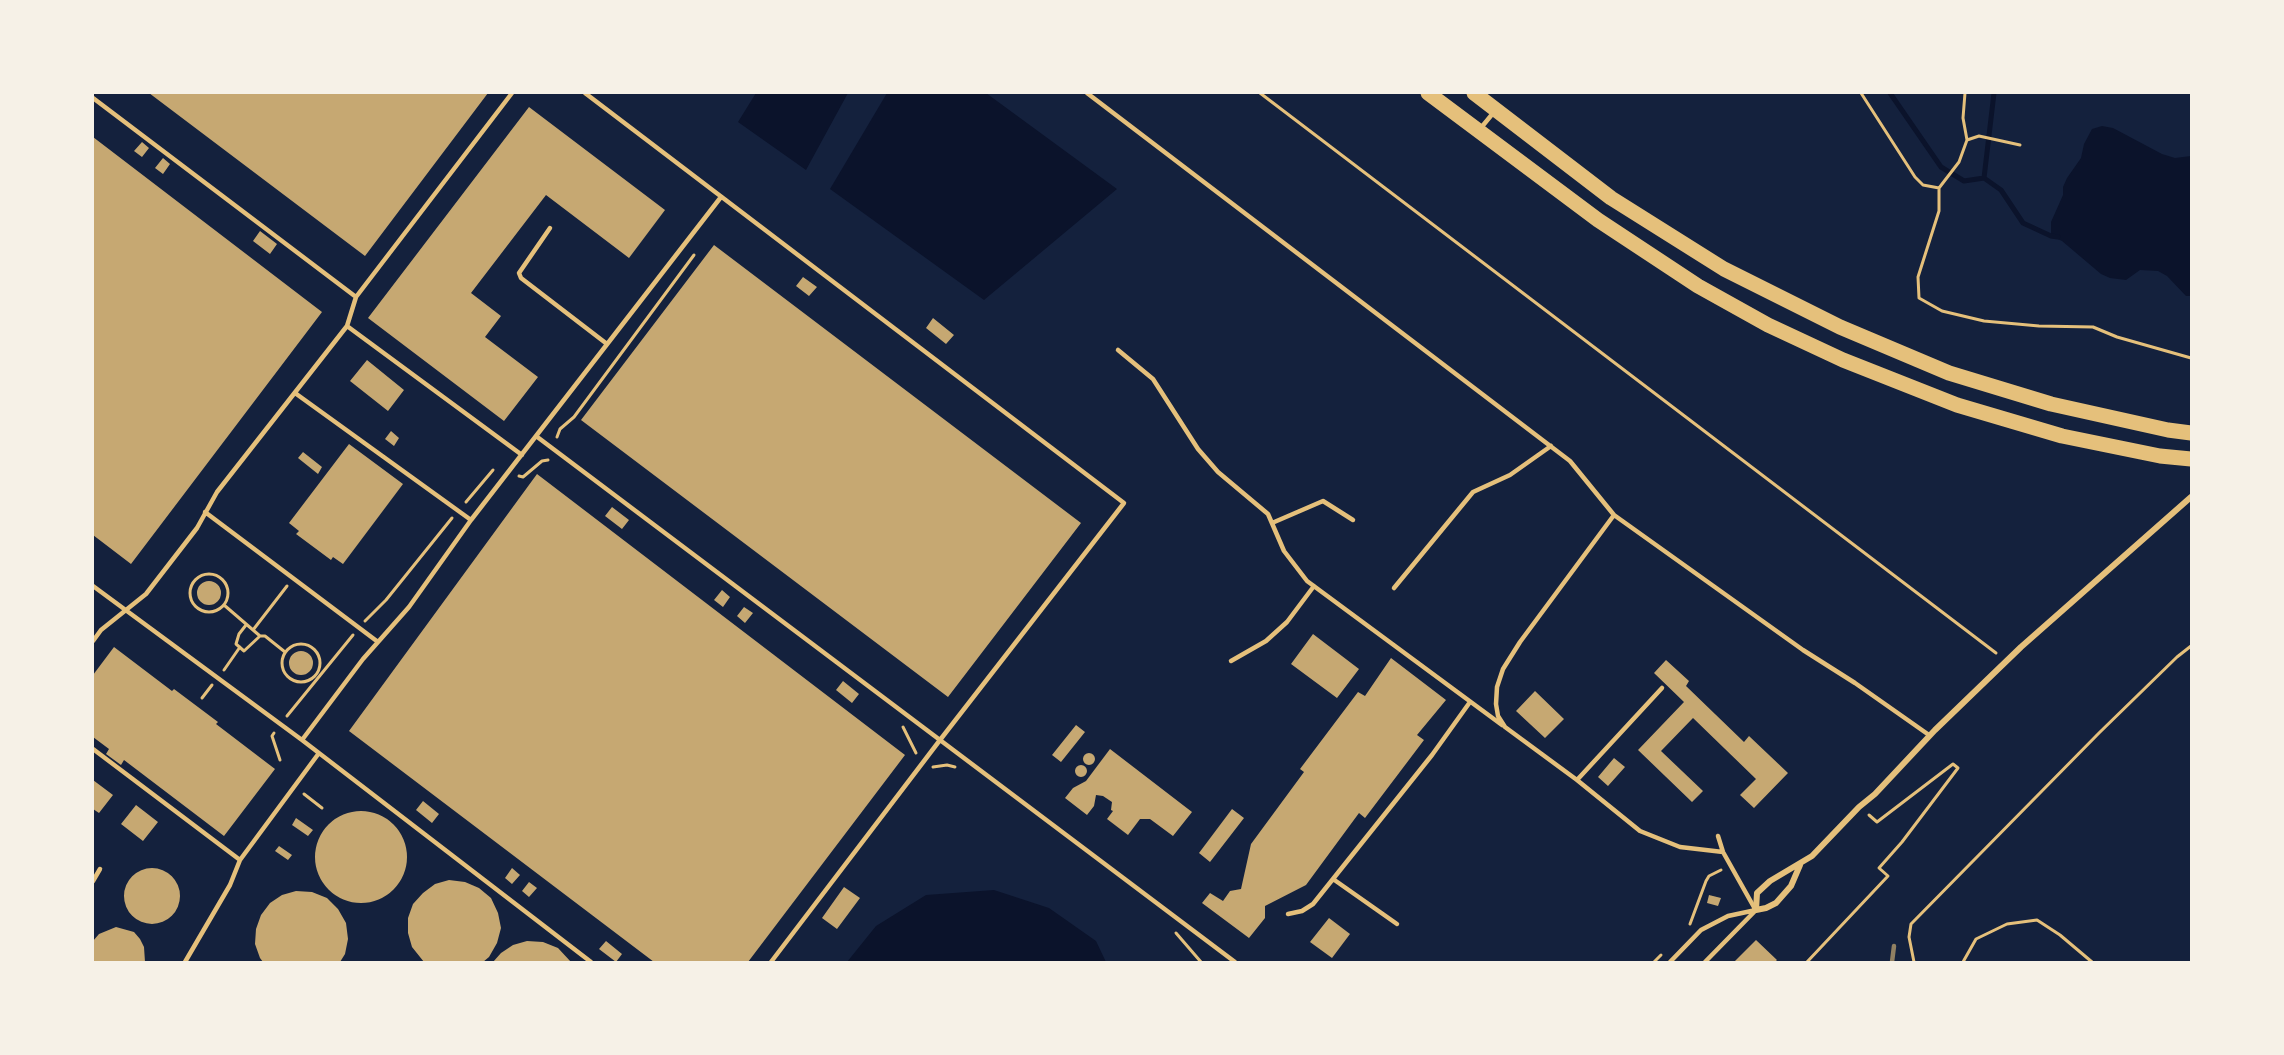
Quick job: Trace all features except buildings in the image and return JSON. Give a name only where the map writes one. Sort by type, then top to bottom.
[{"type":"main road","points":[[1428,93],[1598,220],[1698,286],[1768,324],[1843,360],[1957,405],[2062,436],[2160,456],[2191,459]]},
{"type":"main road","points":[[1474,93],[1611,198],[1724,269],[1840,327],[1949,374],[2051,404],[2191,433]]},
{"type":"street","points":[[1800,865],[1791,886],[1776,903],[1756,910],[1757,893],[1770,881],[1812,856],[1929,735],[2021,647],[2191,497]]},
{"type":"lane","points":[[93,641],[101,630],[146,594],[197,528],[217,492],[347,326],[356,297],[512,93]]},
{"type":"lane","points":[[585,93],[1124,503],[924,760],[771,962]]},
{"type":"lane","points":[[1087,93],[1570,461],[1614,515],[1803,650],[1929,735]]},
{"type":"lane","points":[[93,98],[356,297]]},
{"type":"lane","points":[[1479,131],[1496,110]]},
{"type":"lane","points":[[302,740],[363,658],[409,607],[471,520],[721,197]]},
{"type":"lane","points":[[549,228],[519,273],[521,278],[607,344]]},
{"type":"lane","points":[[347,326],[522,455]]},
{"type":"lane","points":[[1118,350],[1153,379],[1198,449],[1218,472],[1268,514],[1284,551],[1297,570],[1314,586],[1577,780],[1640,831],[1680,848],[1723,852]]},
{"type":"lane","points":[[295,393],[471,520]]},
{"type":"lane","points":[[536,436],[1235,962]]},
{"type":"lane","points":[[1394,588],[1473,492],[1510,475],[1551,446]]},
{"type":"lane","points":[[1272,523],[1323,501],[1353,519]]},
{"type":"lane","points":[[205,512],[378,642]]},
{"type":"lane","points":[[1505,727],[1498,717],[1496,704],[1497,687],[1503,669],[1520,642],[1614,515]]},
{"type":"lane","points":[[93,586],[302,740],[591,962]]},
{"type":"lane","points":[[1231,661],[1266,641],[1287,622],[1314,586]]},
{"type":"lane","points":[[1577,780],[1662,688]]},
{"type":"lane","points":[[1287,914],[1313,904],[1432,754],[1470,702]]},
{"type":"lane","points":[[93,749],[240,860]]},
{"type":"lane","points":[[186,962],[230,885],[240,860],[319,753]]},
{"type":"lane","points":[[1718,836],[1723,852],[1756,910]]},
{"type":"lane","points":[[93,881],[100,869]]},
{"type":"lane","points":[[1334,879],[1397,924]]},
{"type":"lane","points":[[1670,962],[1701,930],[1728,916],[1756,910]]},
{"type":"lane","points":[[1705,962],[1756,910]]},
{"type":"path","points":[[1260,93],[1996,654],[2021,647]]},
{"type":"path","points":[[1861,93],[1915,177],[1923,185],[1939,188]]},
{"type":"path","points":[[1965,93],[1963,118],[1967,140],[1959,162],[1939,188],[1939,212],[1918,277],[1920,298],[1942,311],[1984,321],[2039,326],[2093,327],[2117,337],[2191,358]]},
{"type":"path","points":[[1967,140],[1979,136],[2020,145]]},
{"type":"path","points":[[565,424],[574,417],[694,255]]},
{"type":"path","points":[[280,760],[272,736],[359,628],[386,600],[494,469],[523,477],[542,461],[554,461]]},
{"type":"path","points":[[204,574],[222,578],[229,594],[224,605],[208,612],[197,608],[190,592],[194,581],[204,574]]},
{"type":"path","points":[[253,630],[293,578]]},
{"type":"path","points":[[224,605],[260,636],[265,636],[285,652]]},
{"type":"path","points":[[246,625],[239,634],[236,644],[244,651],[260,636]]},
{"type":"path","points":[[296,644],[314,648],[320,658],[316,675],[306,681],[294,681],[289,678],[282,662],[285,652],[296,644]]},
{"type":"path","points":[[1914,962],[1909,937],[1911,924],[2099,733],[2191,646]]},
{"type":"path","points":[[902,724],[915,753],[924,760],[934,767],[947,765],[960,769]]},
{"type":"path","points":[[1807,962],[1888,876],[1879,868],[1902,842],[1958,768],[1953,764],[1876,822],[1873,819]]},
{"type":"path","points":[[304,794],[322,808]]},
{"type":"path","points":[[1684,931],[1691,923],[1698,899],[1709,876],[1731,865]]},
{"type":"path","points":[[1963,962],[1976,939],[2007,924],[2037,920],[2060,935],[2092,962]]},
{"type":"path","points":[[1168,927],[1201,962]]},
{"type":"path","points":[[1654,962],[1662,954]]},
{"type":"water","points":[[756,93],[848,93],[806,170],[738,122]]},
{"type":"water","points":[[887,93],[986,93],[1117,189],[984,300],[830,189]]},
{"type":"water","points":[[2102,126],[2113,128],[2162,154],[2175,158],[2191,156],[2191,296],[2186,296],[2167,276],[2158,271],[2140,270],[2126,280],[2110,278],[2101,274],[2062,241],[2051,236],[2051,222],[2063,195],[2063,187],[2067,178],[2081,158],[2084,144],[2092,129]]},
{"type":"water","points":[[994,890],[1049,908],[1096,941],[1106,962],[847,962],[876,926],[926,895]]},
{"type":"waterway","points":[[1890,93],[1941,167],[1964,181],[1984,178],[2001,190],[2023,223],[2058,237]]},
{"type":"waterway","points":[[1984,178],[1994,93]]},
{"type":"railway","points":[[1892,962],[1894,946]]}]
